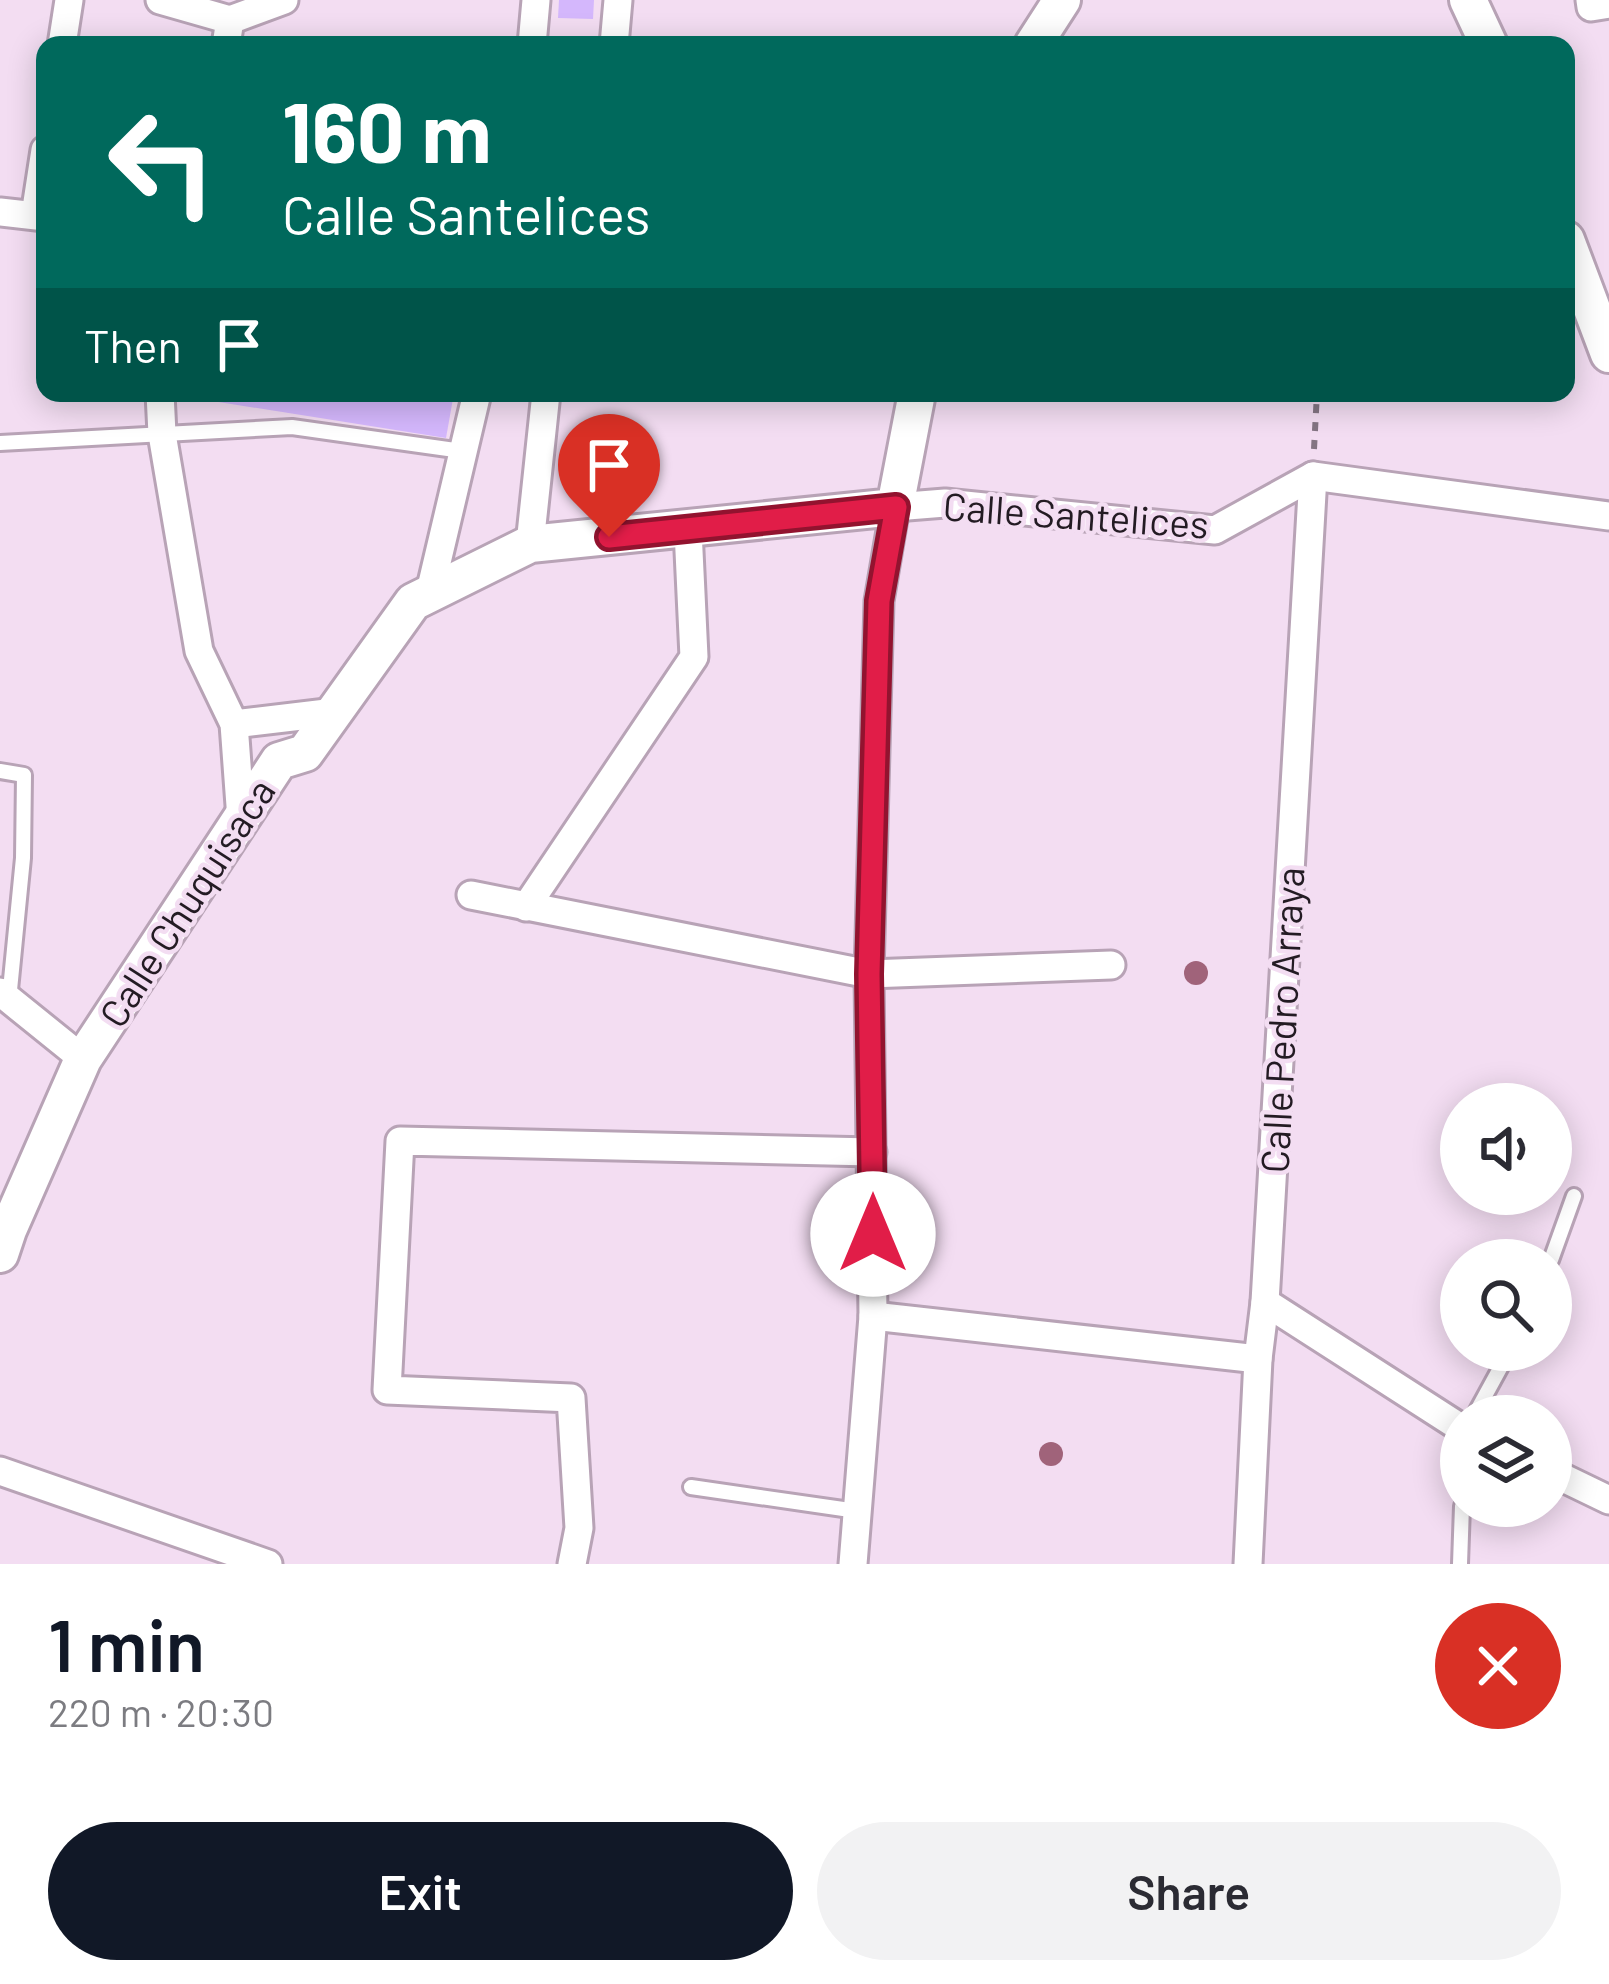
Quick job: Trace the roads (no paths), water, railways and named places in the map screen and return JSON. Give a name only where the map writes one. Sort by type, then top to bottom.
[{"type":"main road","points":[[1040,36],[1062,0]]},
{"type":"main road","points":[[1468,0],[1485,36]]},
{"type":"main road","points":[[1575,264],[1609,355]]},
{"type":"main road","points":[[896,507],[915,402]]},
{"type":"main road","name":"Calle Santelices","points":[[530,544],[896,507]]},
{"type":"main road","name":"Calle Chuquisaca","points":[[0,1254],[83,1059],[279,761],[305,753],[413,602],[530,544]]},
{"type":"street","points":[[63,36],[69,0]]},
{"type":"street","points":[[160,0],[228,33],[284,0]]},
{"type":"street","points":[[533,36],[536,0]]},
{"type":"street","points":[[615,36],[618,0]]},
{"type":"street","points":[[0,212],[36,216]]},
{"type":"street","points":[[160,402],[200,651],[234,724],[241,819]]},
{"type":"street","points":[[429,596],[475,402]]},
{"type":"street","points":[[530,544],[545,402]]},
{"type":"street","points":[[1313,476],[1609,516]]},
{"type":"street","name":"Calle Santelices","points":[[896,507],[945,502],[1215,530],[1313,476]]},
{"type":"street","name":"Calle Pedro Arraya","points":[[1248,1564],[1313,476]]},
{"type":"street","points":[[853,1564],[873,1316],[869,974],[879,601],[896,507]]},
{"type":"street","points":[[526,907],[694,657],[688,530]]},
{"type":"street","points":[[234,724],[335,712]]},
{"type":"street","points":[[471,895],[869,974],[1111,964]]},
{"type":"street","points":[[4,996],[83,1059]]},
{"type":"street","points":[[572,1564],[579,1528],[571,1398],[387,1390],[400,1141],[872,1152]]},
{"type":"street","points":[[1265,1302],[1440,1414]]},
{"type":"street","points":[[873,1316],[1258,1359]]},
{"type":"street","points":[[0,1471],[268,1564]]},
{"type":"street","points":[[1572,1482],[1609,1500]]},
{"type":"lane","points":[[0,443],[292,428],[462,451]]},
{"type":"lane","points":[[0,771],[24,775],[23,858],[4,996]]},
{"type":"lane","points":[[1558,1239],[1574,1196]]},
{"type":"lane","points":[[691,1487],[857,1511]]},
{"type":"lane","points":[[1460,1564],[1461,1527]]}]
